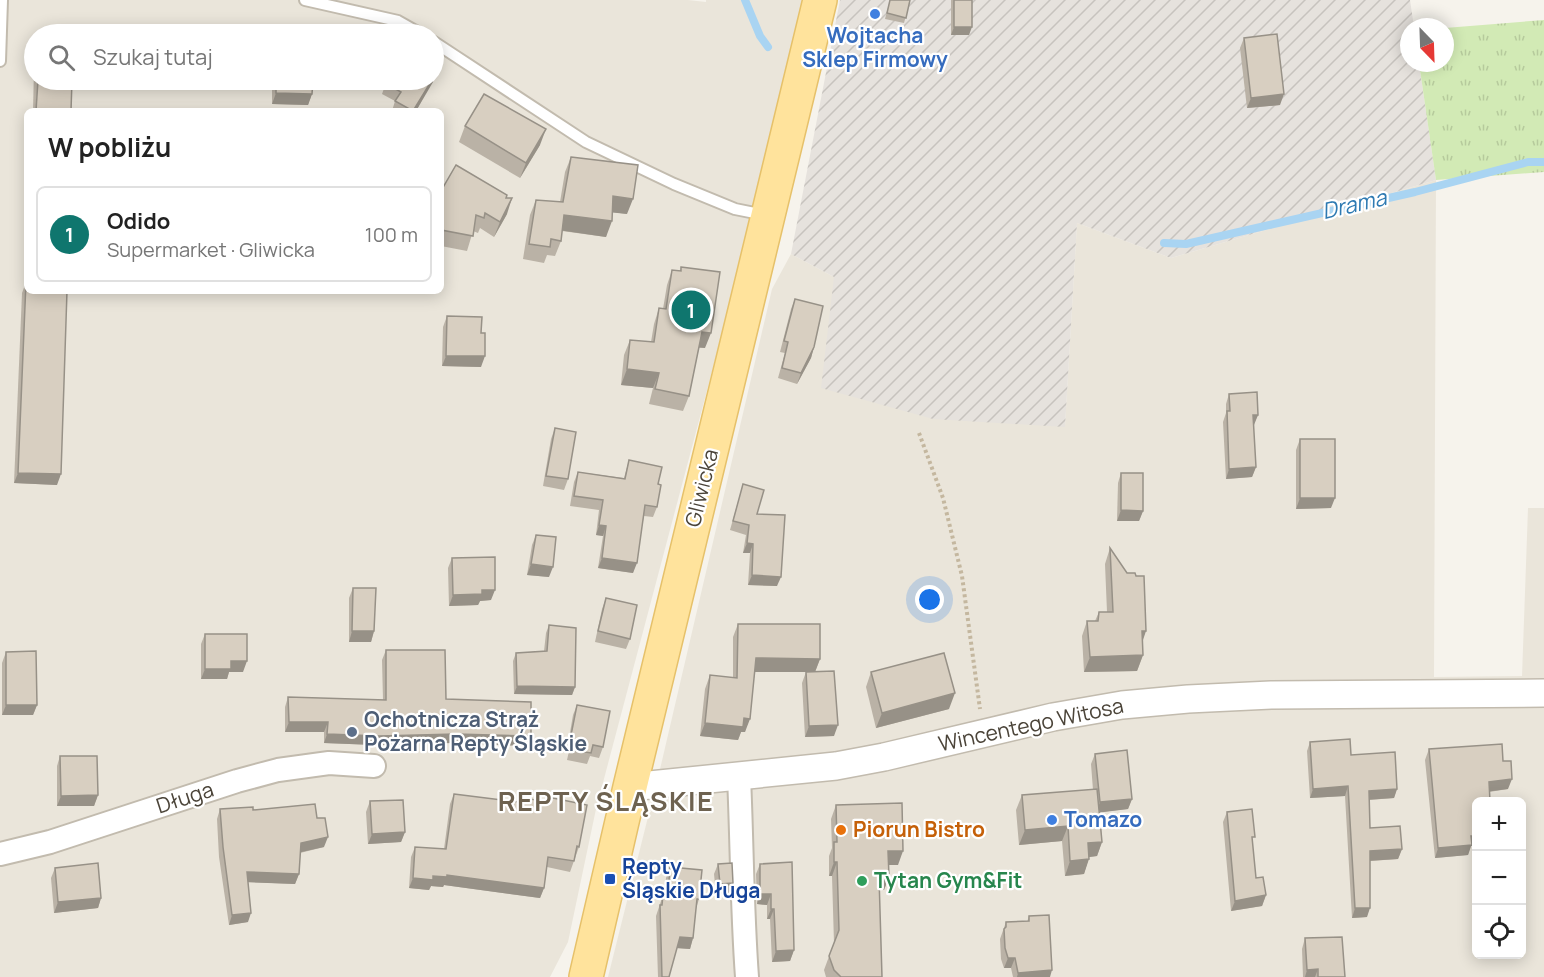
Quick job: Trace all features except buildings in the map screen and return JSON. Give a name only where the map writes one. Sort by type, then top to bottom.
[{"type":"main road","name":"Gliwicka","points":[[586,977],[820,0]]},
{"type":"street","name":"Wincentego Witosa","points":[[630,787],[836,766],[1053,717],[1122,705],[1271,695],[1544,693]]},
{"type":"street","name":"Długa","points":[[0,854],[50,842],[237,781],[278,770],[329,763],[374,765]]},
{"type":"street","points":[[739,777],[743,858],[742,905],[747,977]]},
{"type":"lane","points":[[0,62],[2,0]]},
{"type":"lane","points":[[305,0],[403,24]]},
{"type":"lane","points":[[444,49],[586,142],[674,184],[735,209],[768,216]]},
{"type":"path","points":[[919,433],[944,498],[962,576],[983,733]]},
{"type":"shaded area","points":[[0,0],[688,0],[706,2],[706,0],[805,0],[749,232],[596,809],[568,942],[550,977],[0,977]]},
{"type":"shaded area","points":[[840,0],[1410,0],[1413,18],[1400,18],[1400,72],[1420,72],[1436,180],[1171,258],[1077,223],[1065,427],[933,419],[821,388],[834,277],[791,254]]},
{"type":"shaded area","points":[[1436,180],[1434,677],[1522,676],[1528,508],[1544,508],[1544,977],[608,977],[661,765],[772,289],[791,254],[834,277],[1065,426],[1077,223],[1171,258]]},
{"type":"green space","points":[[1544,20],[1544,172],[1436,180],[1420,72],[1454,72],[1454,27]]},
{"type":"waterway","name":"Drama","points":[[745,0],[760,36],[768,47]]},
{"type":"waterway","name":"Drama","points":[[1164,243],[1186,244],[1415,192],[1528,162],[1544,162]]},
{"type":"place","name":"Wojtacha Sklep Firmowy","points":[[875,14]]},
{"type":"place","name":"Odido","points":[[691,310]]},
{"type":"place","name":"Ochotnicza Straż Pożarna Repty Śląskie","points":[[352,732]]},
{"type":"place","name":"Tomazo","points":[[1052,820]]},
{"type":"place","name":"Piorun Bistro","points":[[841,830]]},
{"type":"place","name":"Repty Śląskie Długa","points":[[610,879]]},
{"type":"place","name":"Tytan Gym&Fit","points":[[862,881]]},
{"type":"district","name":"REPTY ŚLĄSKIE","points":[[606,802]]}]
